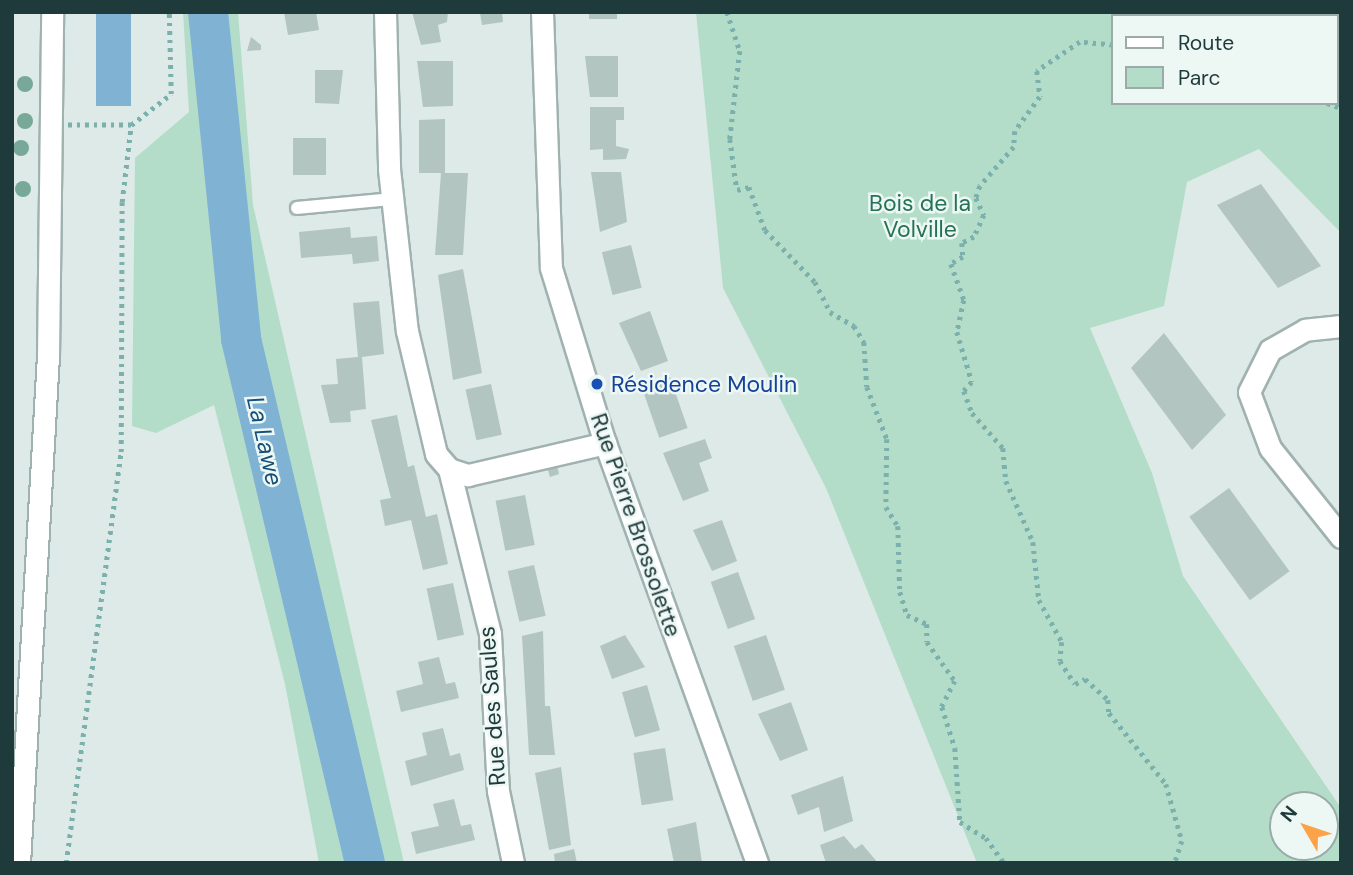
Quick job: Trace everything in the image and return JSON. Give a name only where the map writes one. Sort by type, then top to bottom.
[{"type":"street","points":[[19,863],[48,356],[52,12]]},
{"type":"street","name":"Rue des Saules","points":[[386,12],[394,199],[407,331],[436,454],[449,469],[490,634],[498,791],[513,863]]},
{"type":"street","name":"Rue Pierre Brossolette","points":[[542,12],[551,268],[605,443],[757,863]]},
{"type":"street","points":[[1341,326],[1305,330],[1270,350],[1249,391],[1270,449],[1341,537]]},
{"type":"street","points":[[449,469],[468,475],[605,443]]},
{"type":"lane","points":[[297,208],[394,199]]},
{"type":"path","points":[[51,125],[131,125],[171,94],[169,12]]},
{"type":"path","points":[[727,12],[740,51],[730,139],[737,190],[749,187],[765,230],[815,282],[830,312],[854,326],[864,342],[867,387],[887,439],[886,507],[898,526],[900,592],[907,615],[927,624],[927,642],[955,681],[942,708],[955,748],[960,822],[986,838],[1004,863]]},
{"type":"path","points":[[1112,45],[1080,42],[1037,71],[1041,97],[1015,131],[1014,147],[980,186],[976,198],[984,215],[974,237],[962,243],[963,257],[951,264],[964,300],[957,332],[972,382],[964,391],[972,413],[1003,448],[1006,481],[1033,542],[1039,600],[1062,642],[1060,661],[1075,684],[1085,679],[1108,700],[1109,713],[1166,784],[1182,841],[1175,863]]},
{"type":"path","points":[[66,863],[121,452],[121,202],[131,125]]},
{"type":"green space","points":[[183,12],[238,12],[253,205],[404,863],[319,863],[285,684],[214,405],[156,433],[132,426],[135,158],[189,112]]},
{"type":"green space","name":"Bois de la Volville","points":[[696,12],[1341,12],[1341,233],[1259,149],[1187,182],[1164,306],[1090,328],[1152,473],[1183,576],[1329,791],[1269,791],[1269,861],[1339,861],[1339,805],[1341,863],[977,863],[826,488],[723,288]]},
{"type":"water","points":[[96,12],[131,12],[131,106],[96,106]]},
{"type":"building","points":[[284,12],[316,12],[319,30],[288,35]]},
{"type":"building","points":[[412,12],[448,12],[447,22],[438,25],[441,42],[421,45]]},
{"type":"building","points":[[502,12],[503,22],[482,25],[480,13]]},
{"type":"building","points":[[589,12],[617,12],[617,19],[589,19]]},
{"type":"building","points":[[251,37],[261,45],[261,50],[247,51]]},
{"type":"building","points":[[585,56],[618,56],[618,97],[590,97]]},
{"type":"building","points":[[417,61],[453,61],[453,106],[423,107]]},
{"type":"building","points":[[315,70],[343,70],[339,104],[315,103]]},
{"type":"building","points":[[590,107],[624,107],[624,120],[616,120],[616,146],[629,149],[626,159],[603,160],[603,149],[590,150]]},
{"type":"building","points":[[445,119],[445,173],[468,173],[463,255],[435,255],[441,173],[419,173],[419,120]]},
{"type":"building","points":[[293,138],[326,138],[326,175],[293,175]]},
{"type":"building","points":[[591,172],[621,172],[627,222],[600,232]]},
{"type":"building","points":[[1261,184],[1321,266],[1278,288],[1217,205]]},
{"type":"building","points":[[350,227],[351,238],[377,236],[379,261],[353,264],[352,254],[301,258],[299,232]]},
{"type":"building","points":[[631,245],[642,288],[613,295],[602,252]]},
{"type":"building","points":[[463,269],[482,373],[453,380],[438,275]]},
{"type":"building","points":[[379,301],[384,354],[362,357],[366,409],[350,411],[351,422],[330,423],[321,385],[338,384],[336,359],[358,357],[353,303]]},
{"type":"building","points":[[650,311],[668,361],[641,371],[619,323]]},
{"type":"building","points":[[1164,333],[1226,415],[1192,450],[1131,368]]},
{"type":"building","points":[[670,377],[688,428],[659,438],[642,387]]},
{"type":"building","points":[[491,384],[502,435],[476,440],[466,389]]},
{"type":"building","points":[[397,415],[408,467],[414,465],[426,517],[437,514],[448,564],[423,570],[411,520],[385,526],[380,500],[391,498],[371,420]]},
{"type":"building","points":[[705,439],[712,458],[699,463],[709,491],[683,501],[663,453]]},
{"type":"building","points":[[557,465],[559,474],[550,477],[547,467]]},
{"type":"building","points":[[1229,488],[1290,571],[1250,600],[1189,517]]},
{"type":"building","points":[[525,495],[535,545],[505,551],[496,501]]},
{"type":"building","points":[[722,520],[737,561],[712,571],[693,530]]},
{"type":"building","points":[[534,565],[546,616],[519,622],[508,571]]},
{"type":"building","points":[[738,572],[755,619],[728,629],[711,582]]},
{"type":"building","points":[[453,583],[464,635],[438,640],[427,589]]},
{"type":"building","points":[[543,631],[545,706],[550,706],[555,755],[529,755],[522,636]]},
{"type":"building","points":[[625,635],[645,667],[612,679],[600,646]]},
{"type":"building","points":[[766,635],[785,690],[753,701],[734,646]]},
{"type":"building","points":[[439,657],[446,684],[455,682],[459,698],[401,712],[396,691],[423,684],[418,662]]},
{"type":"building","points":[[647,685],[660,730],[635,737],[622,692]]},
{"type":"building","points":[[791,702],[808,750],[780,761],[758,714]]},
{"type":"building","points":[[443,728],[450,756],[460,753],[464,770],[411,786],[405,761],[427,755],[422,733]]},
{"type":"building","points":[[665,748],[673,800],[642,805],[633,753]]},
{"type":"building","points":[[561,767],[571,845],[549,850],[535,773]]},
{"type":"building","points":[[843,776],[853,821],[824,832],[819,807],[798,815],[791,795]]},
{"type":"building","points":[[454,799],[461,826],[471,824],[475,840],[416,854],[411,832],[439,826],[433,804]]},
{"type":"building","points":[[696,822],[702,863],[674,863],[667,829]]},
{"type":"building","points":[[844,836],[855,849],[862,844],[878,863],[826,863],[820,845]]},
{"type":"building","points":[[574,849],[577,863],[555,863],[554,854]]},
{"type":"waterway","name":"La Lawe","points":[[208,12],[241,339],[365,863]]},
{"type":"place","name":"Résidence Moulin","points":[[597,384]]}]
